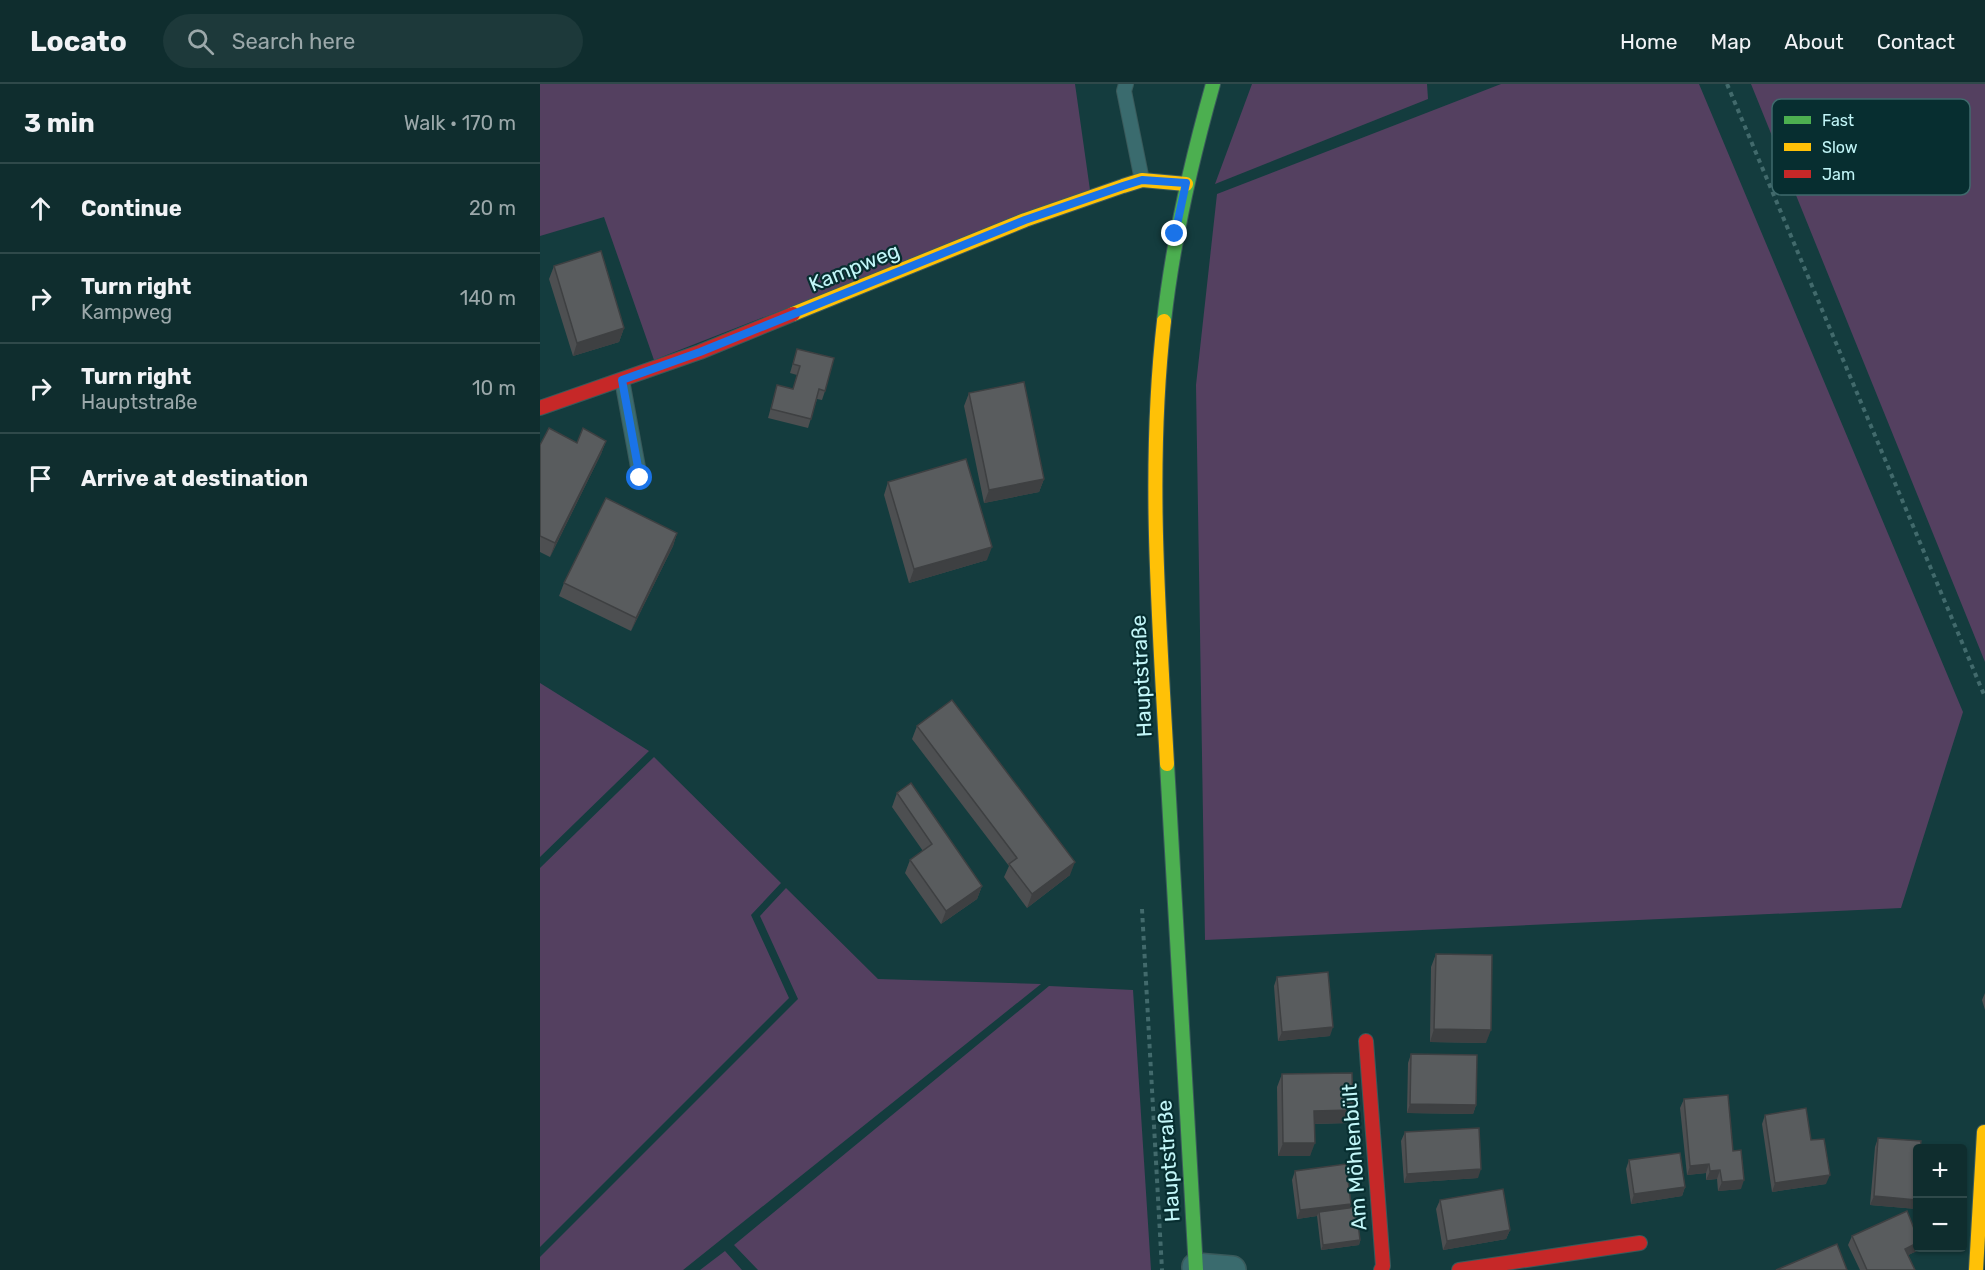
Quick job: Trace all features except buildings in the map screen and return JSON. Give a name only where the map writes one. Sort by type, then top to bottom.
[{"type":"street","name":"Hauptstraße","points":[[1196,1269],[1174,920],[1154,508],[1160,357],[1175,234],[1186,183],[1213,84]]},
{"type":"street","name":"Kampweg","points":[[540,408],[700,352],[1025,220],[1142,180],[1186,183]]},
{"type":"street","name":"Am Möhlenbült","points":[[1366,1041],[1383,1266],[1381,1270]]},
{"type":"street","points":[[1976,1270],[1984,1132]]},
{"type":"street","points":[[1459,1270],[1640,1242]]},
{"type":"street","points":[[1196,1269],[1232,1270]]},
{"type":"lane","points":[[1126,84],[1124,91],[1142,180]]},
{"type":"lane","points":[[622,380],[640,478]]},
{"type":"path","points":[[1727,84],[1772,191]]},
{"type":"path","points":[[1774,195],[1985,697]]},
{"type":"shaded area","points":[[540,84],[1075,84],[1090,190],[654,360],[604,217],[540,236]]},
{"type":"shaded area","points":[[1252,84],[1427,84],[1428,99],[1215,184]]},
{"type":"shaded area","points":[[1501,84],[1699,84],[1963,712],[1901,908],[1205,940],[1196,385],[1217,194]]},
{"type":"shaded area","points":[[1751,84],[1985,84],[1985,662],[1796,195],[1970,195],[1970,99],[1772,99],[1772,136]]},
{"type":"shaded area","points":[[540,683],[649,751],[540,857]]},
{"type":"shaded area","points":[[654,757],[781,883],[751,915],[789,998],[540,1247],[540,868]]},
{"type":"shaded area","points":[[786,888],[878,979],[1041,984],[683,1270],[540,1270],[540,1257],[798,999],[760,916]]},
{"type":"shaded area","points":[[1049,986],[1133,990],[1151,1270],[758,1270],[734,1245]]},
{"type":"shaded area","points":[[725,1251],[742,1270],[700,1270]]},
{"type":"traffic: fast","points":[[1164,321],[1172,261],[1184,201],[1213,84]]},
{"type":"traffic: fast","points":[[1167,764],[1196,1270]]},
{"type":"traffic: slow","points":[[793,314],[1025,220],[1123,186],[1142,180],[1186,184]]},
{"type":"traffic: slow","points":[[1164,321],[1156,431],[1155,487],[1158,598],[1167,764]]},
{"type":"traffic: slow","points":[[1976,1270],[1984,1132]]},
{"type":"traffic: jam","points":[[540,408],[700,352],[793,314]]},
{"type":"traffic: jam","points":[[1366,1041],[1383,1266],[1381,1270]]},
{"type":"traffic: jam","points":[[1459,1270],[1640,1243]]},
{"type":"route","points":[[640,478],[622,380],[700,352],[1025,220],[1142,180],[1186,183],[1175,234]]}]
